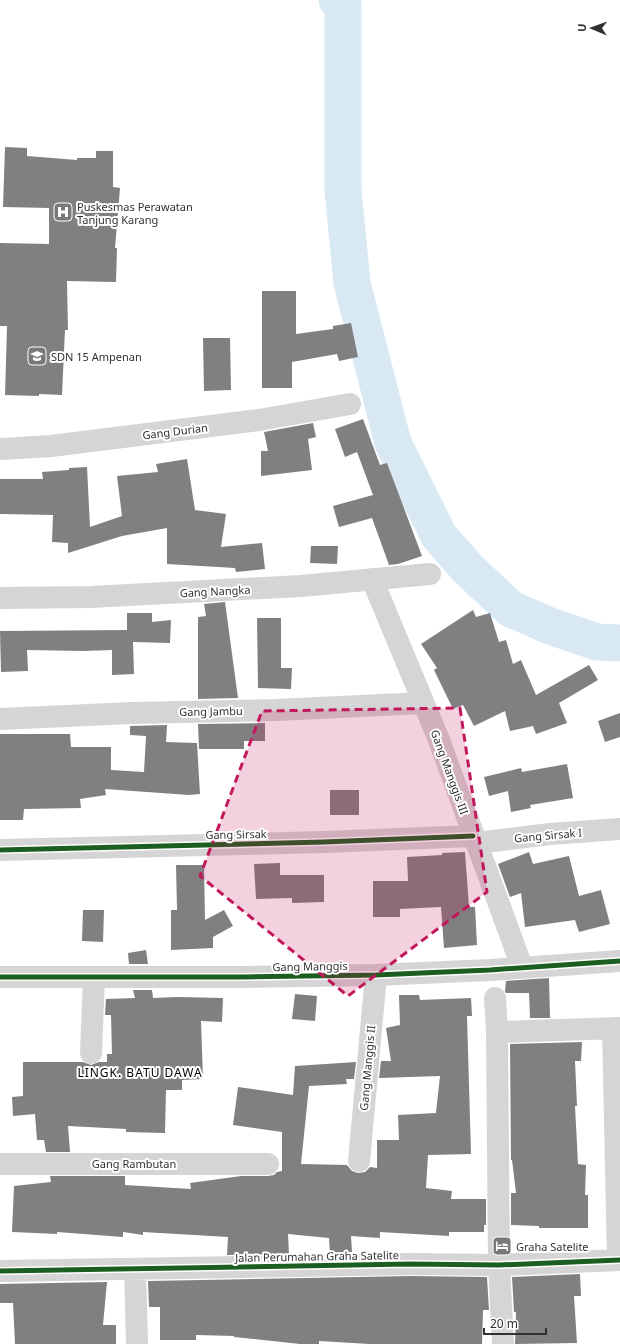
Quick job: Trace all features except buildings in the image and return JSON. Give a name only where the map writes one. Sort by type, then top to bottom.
[{"type":"street","name":"Gang Durian","points":[[0,449],[51,446],[259,420],[350,404]]},
{"type":"street","name":"Gang Nangka","points":[[0,598],[91,597],[163,594],[301,586],[430,574]]},
{"type":"street","name":"Gang Manggis III","points":[[372,580],[439,740],[522,967]]},
{"type":"street","name":"Gang Jambu","points":[[0,719],[132,713],[276,710],[423,703]]},
{"type":"street","name":"Gang Sirsak I","points":[[475,839],[620,829]]},
{"type":"street","name":"Gang Sirsak","points":[[0,850],[475,839]]},
{"type":"street","name":"Gang Manggis","points":[[0,977],[242,977],[376,975],[490,970],[620,961]]},
{"type":"street","name":"Gang Manggis II","points":[[359,1161],[376,975]]},
{"type":"street","points":[[91,1053],[94,977]]},
{"type":"street","points":[[495,998],[497,1032],[499,1265],[503,1344]]},
{"type":"street","points":[[497,1032],[616,1028],[619,1260]]},
{"type":"street","name":"Gang Rambutan","points":[[0,1164],[268,1164]]},
{"type":"street","name":"Jalan Perumahan Graha Satelite","points":[[0,1271],[135,1270],[203,1267],[338,1265],[499,1265],[619,1260]]},
{"type":"street","points":[[135,1270],[137,1344]]},
{"type":"highlighted area","points":[[460,708],[487,892],[348,996],[200,876],[262,711]]},
{"type":"waterway","points":[[337,0],[343,5],[343,190],[352,283],[393,443],[439,536],[468,569],[511,609],[550,626],[597,642],[620,643]]},
{"type":"cycle path","points":[[0,850],[324,842],[473,836]]},
{"type":"cycle path","points":[[0,977],[243,977],[376,975],[490,970],[620,961]]},
{"type":"cycle path","points":[[0,1271],[410,1264],[499,1265],[620,1260]]},
{"type":"place","name":"Puskesmas Perawatan Tanjung Karang","points":[[63,212]]},
{"type":"place","name":"SDN 15 Ampenan","points":[[37,356]]},
{"type":"place","name":"Graha Satelite","points":[[502,1246]]},
{"type":"district","name":"LINGK. BATU DAWA","points":[[140,1072]]}]
